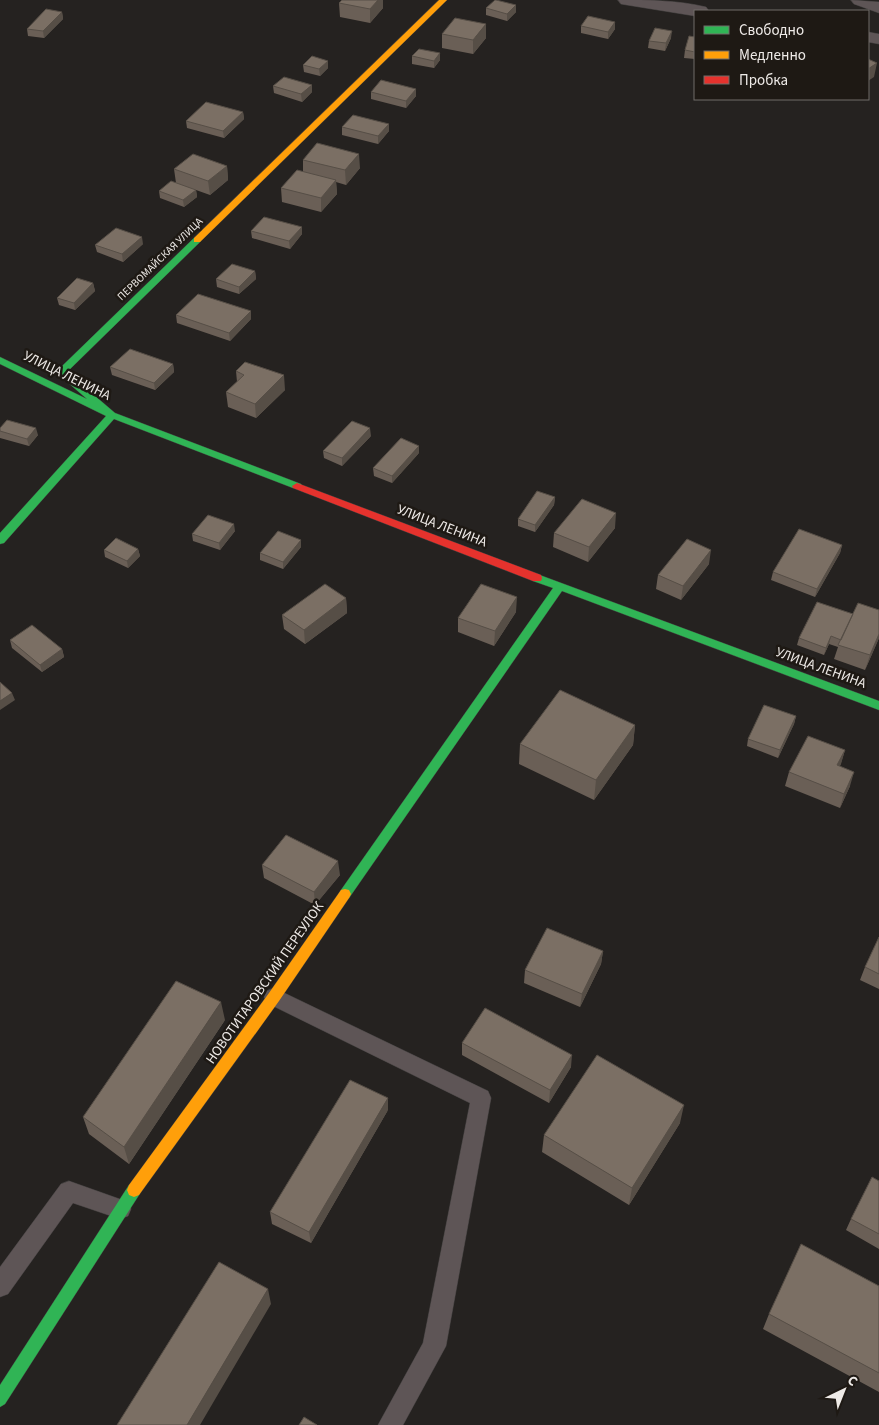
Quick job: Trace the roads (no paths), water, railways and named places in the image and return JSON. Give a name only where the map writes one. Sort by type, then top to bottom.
[{"type":"street","name":"ПЕРВОМАЙСКАЯ УЛИЦА","points":[[112,415],[61,372],[443,0]]},
{"type":"street","points":[[627,0],[694,10]]},
{"type":"street","points":[[860,0],[879,8]]},
{"type":"street","name":"УЛИЦА ЛЕНИНА","points":[[0,360],[112,415],[559,587],[879,706]]},
{"type":"street","points":[[0,540],[112,415]]},
{"type":"street","name":"НОВОТИТАРОВСКИЙ ПЕРЕУЛОК","points":[[0,1399],[120,1210],[274,997],[559,587]]},
{"type":"lane","points":[[274,997],[481,1098],[434,1346],[390,1425]]},
{"type":"lane","points":[[0,1286],[69,1191],[120,1210]]}]
